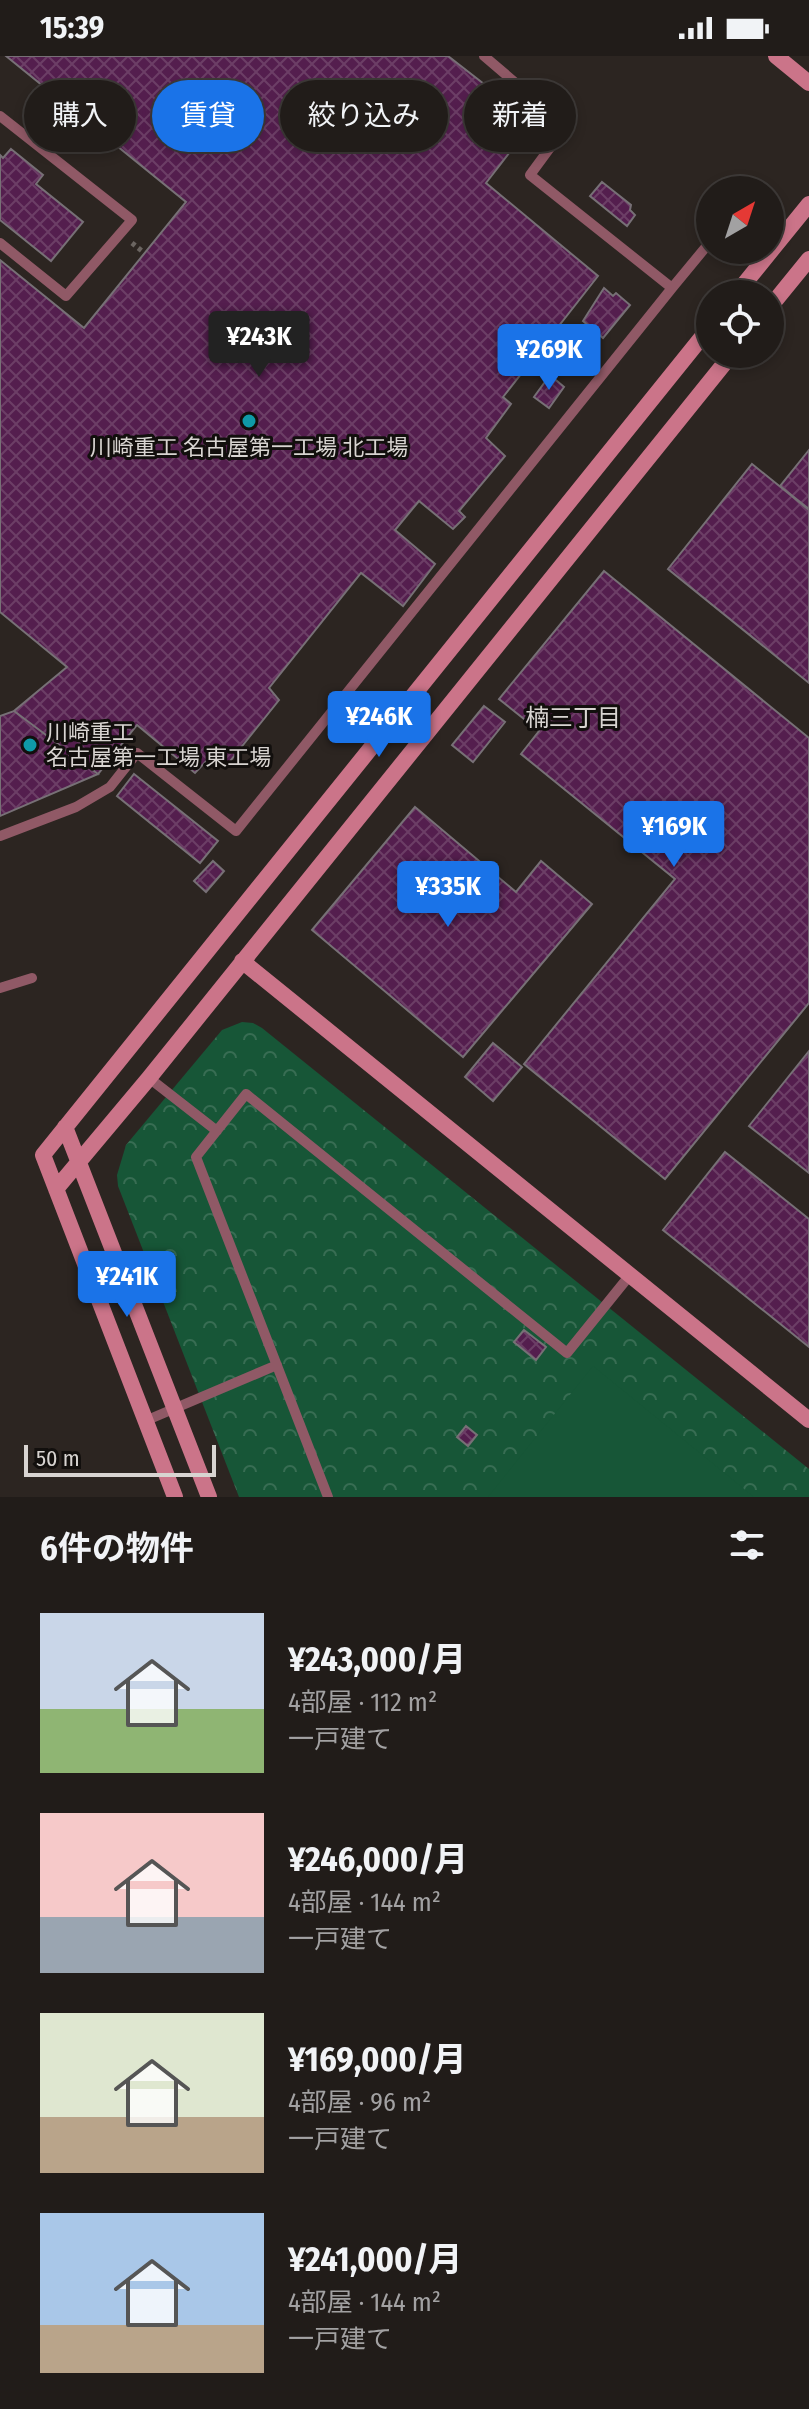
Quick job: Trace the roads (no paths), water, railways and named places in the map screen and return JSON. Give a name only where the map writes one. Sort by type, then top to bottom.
[{"type":"street","points":[[776,56],[809,83]]},
{"type":"street","points":[[747,280],[809,204]]},
{"type":"street","points":[[784,290],[809,259]]},
{"type":"street","points":[[175,1497],[43,1155],[696,344]]},
{"type":"street","points":[[56,1189],[149,1078],[721,368]]},
{"type":"street","points":[[242,961],[809,1420]]},
{"type":"street","points":[[65,1127],[209,1497]]},
{"type":"lane","points":[[484,56],[566,126],[530,175],[672,288]]},
{"type":"lane","points":[[0,116],[132,220],[66,296],[0,243]]},
{"type":"lane","points":[[0,836],[76,807],[110,787],[137,753],[236,831],[696,259]]},
{"type":"lane","points":[[0,988],[32,978]]},
{"type":"lane","points":[[149,1078],[217,1131]]},
{"type":"lane","points":[[328,1497],[196,1157],[246,1094],[567,1353],[630,1275]]},
{"type":"lane","points":[[145,1421],[277,1365]]},
{"type":"place","name":"川崎重工 名古屋第一工場 北工場","points":[[249,421]]},
{"type":"place","name":"川崎重工 名古屋第一工場 東工場","points":[[30,745]]},
{"type":"district","name":"楠三丁目","points":[[573,718]]}]
